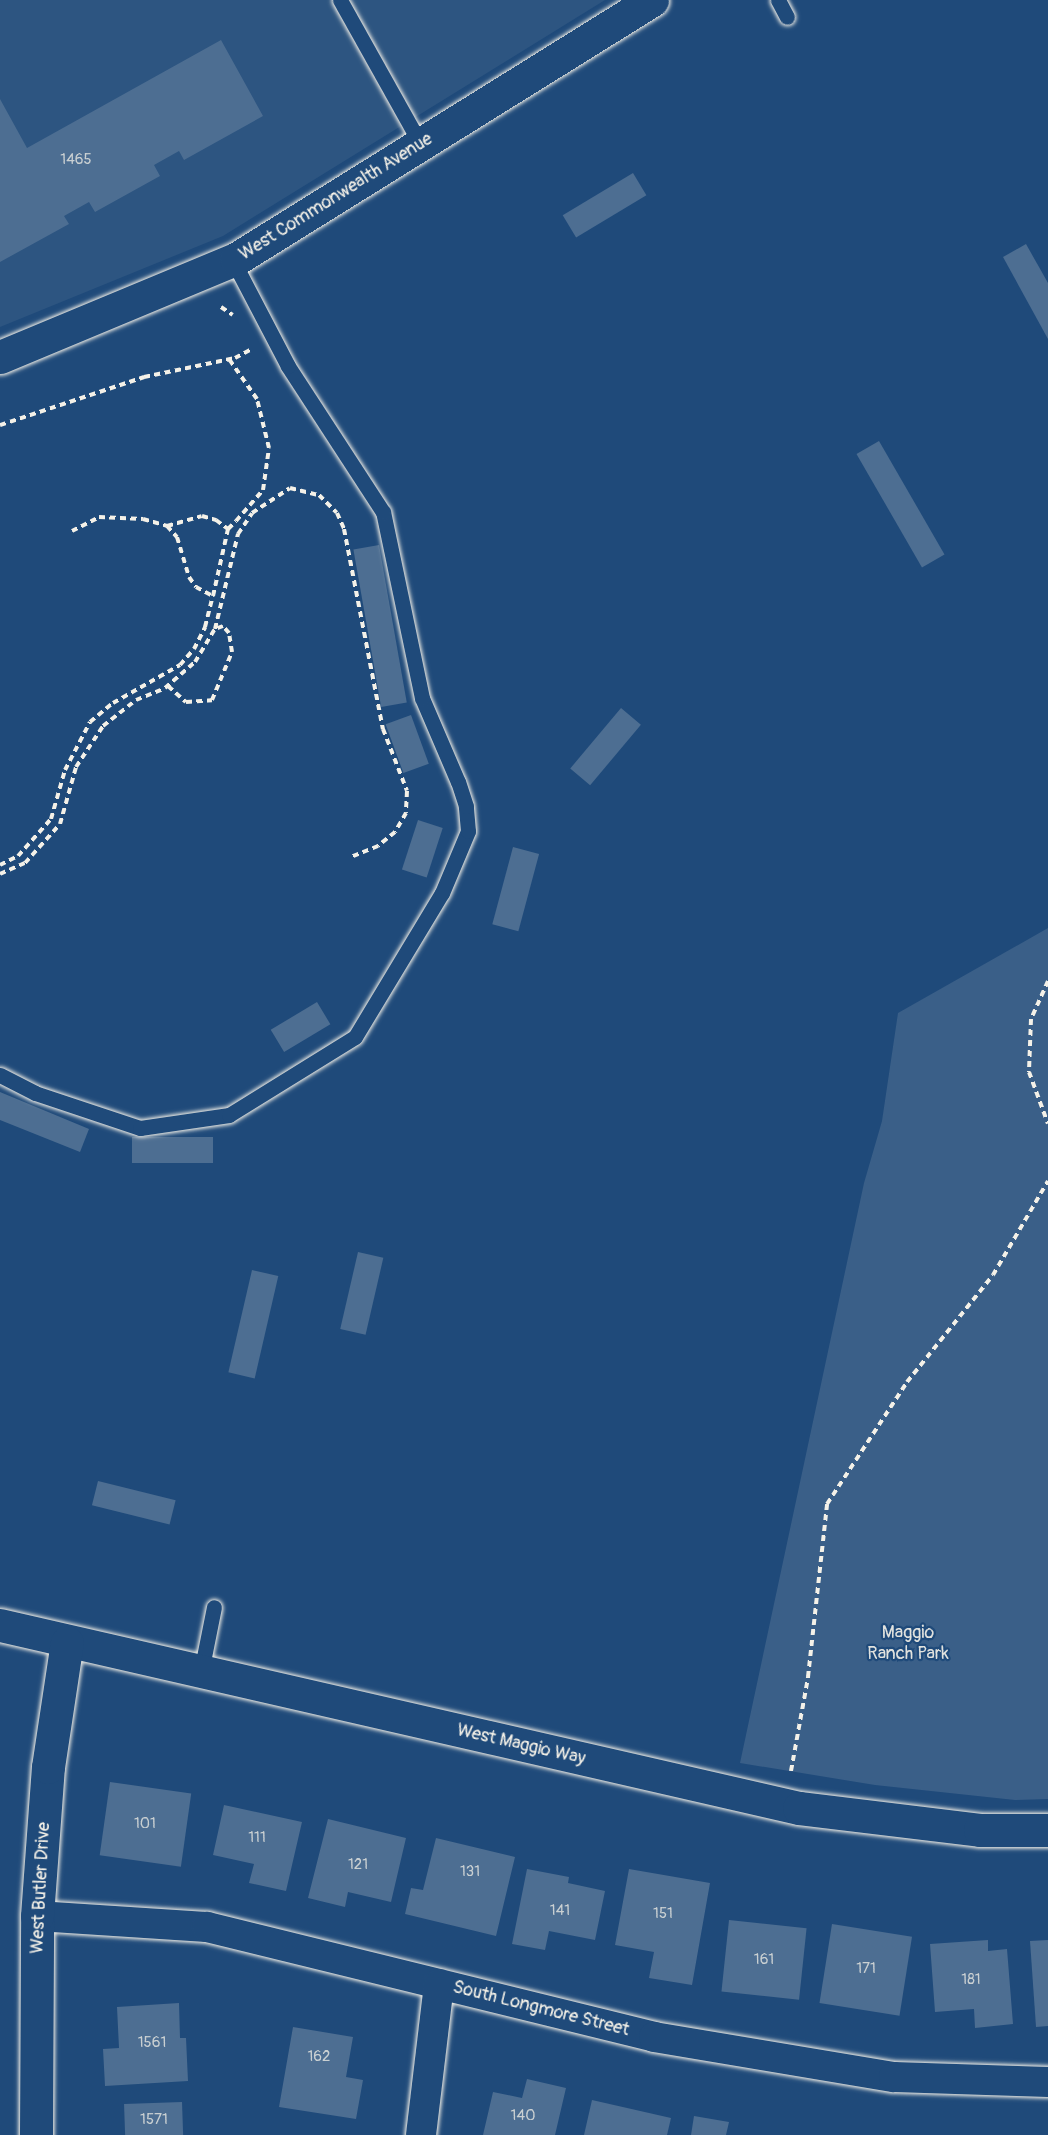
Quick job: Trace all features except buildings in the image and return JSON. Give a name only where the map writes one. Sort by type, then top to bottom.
[{"type":"street","name":"West Commonwealth Avenue","points":[[0,357],[201,277],[233,261],[652,0]]},
{"type":"street","name":"West Maggio Way","points":[[0,1625],[799,1808],[980,1830],[1048,1830]]},
{"type":"street","name":"West Butler Drive","points":[[36,2135],[37,1916],[48,1767],[67,1642]]},
{"type":"street","name":"South Longmore Street","points":[[37,1916],[207,1927],[654,2037],[883,2075],[1048,2082]]},
{"type":"street","points":[[421,2135],[439,1984]]},
{"type":"lane","points":[[340,0],[421,145]]},
{"type":"lane","points":[[778,0],[787,17]]},
{"type":"lane","points":[[0,1075],[35,1093],[140,1128],[229,1115],[355,1036],[442,893],[468,831],[466,806],[458,782],[422,698],[383,512],[288,366],[233,261]]},
{"type":"lane","points":[[201,1672],[214,1607]]},
{"type":"path","points":[[221,307],[237,317]]},
{"type":"path","points":[[0,425],[144,377],[229,359],[251,351],[252,346]]},
{"type":"path","points":[[0,865],[18,856],[51,819],[66,770],[90,722],[112,704],[180,665],[194,649],[205,627],[228,529],[263,490],[269,448],[257,399],[229,359]]},
{"type":"path","points":[[0,874],[25,863],[60,824],[76,767],[103,726],[136,700],[168,686],[195,662],[215,629],[238,534],[252,513],[290,488],[326,501],[337,513],[353,559],[383,729],[408,801],[395,832],[349,858]]},
{"type":"path","points":[[166,526],[202,516],[216,520],[228,529]]},
{"type":"path","points":[[72,531],[89,519],[108,517],[142,519],[166,526],[177,537],[189,577],[196,587],[213,596]]},
{"type":"path","points":[[168,686],[186,702],[212,700],[231,652],[229,633],[223,626],[215,629]]},
{"type":"path","points":[[1048,981],[1030,1019],[1029,1072],[1048,1124]]},
{"type":"path","points":[[791,1771],[808,1677],[827,1504],[907,1382],[993,1275],[1048,1181]]},
{"type":"shaded area","points":[[0,0],[605,0],[223,236],[0,327]]},
{"type":"green space","name":"Maggio Ranch Park","points":[[1048,928],[1048,1799],[1015,1800],[875,1785],[740,1763],[864,1183],[882,1121],[898,1013]]}]
